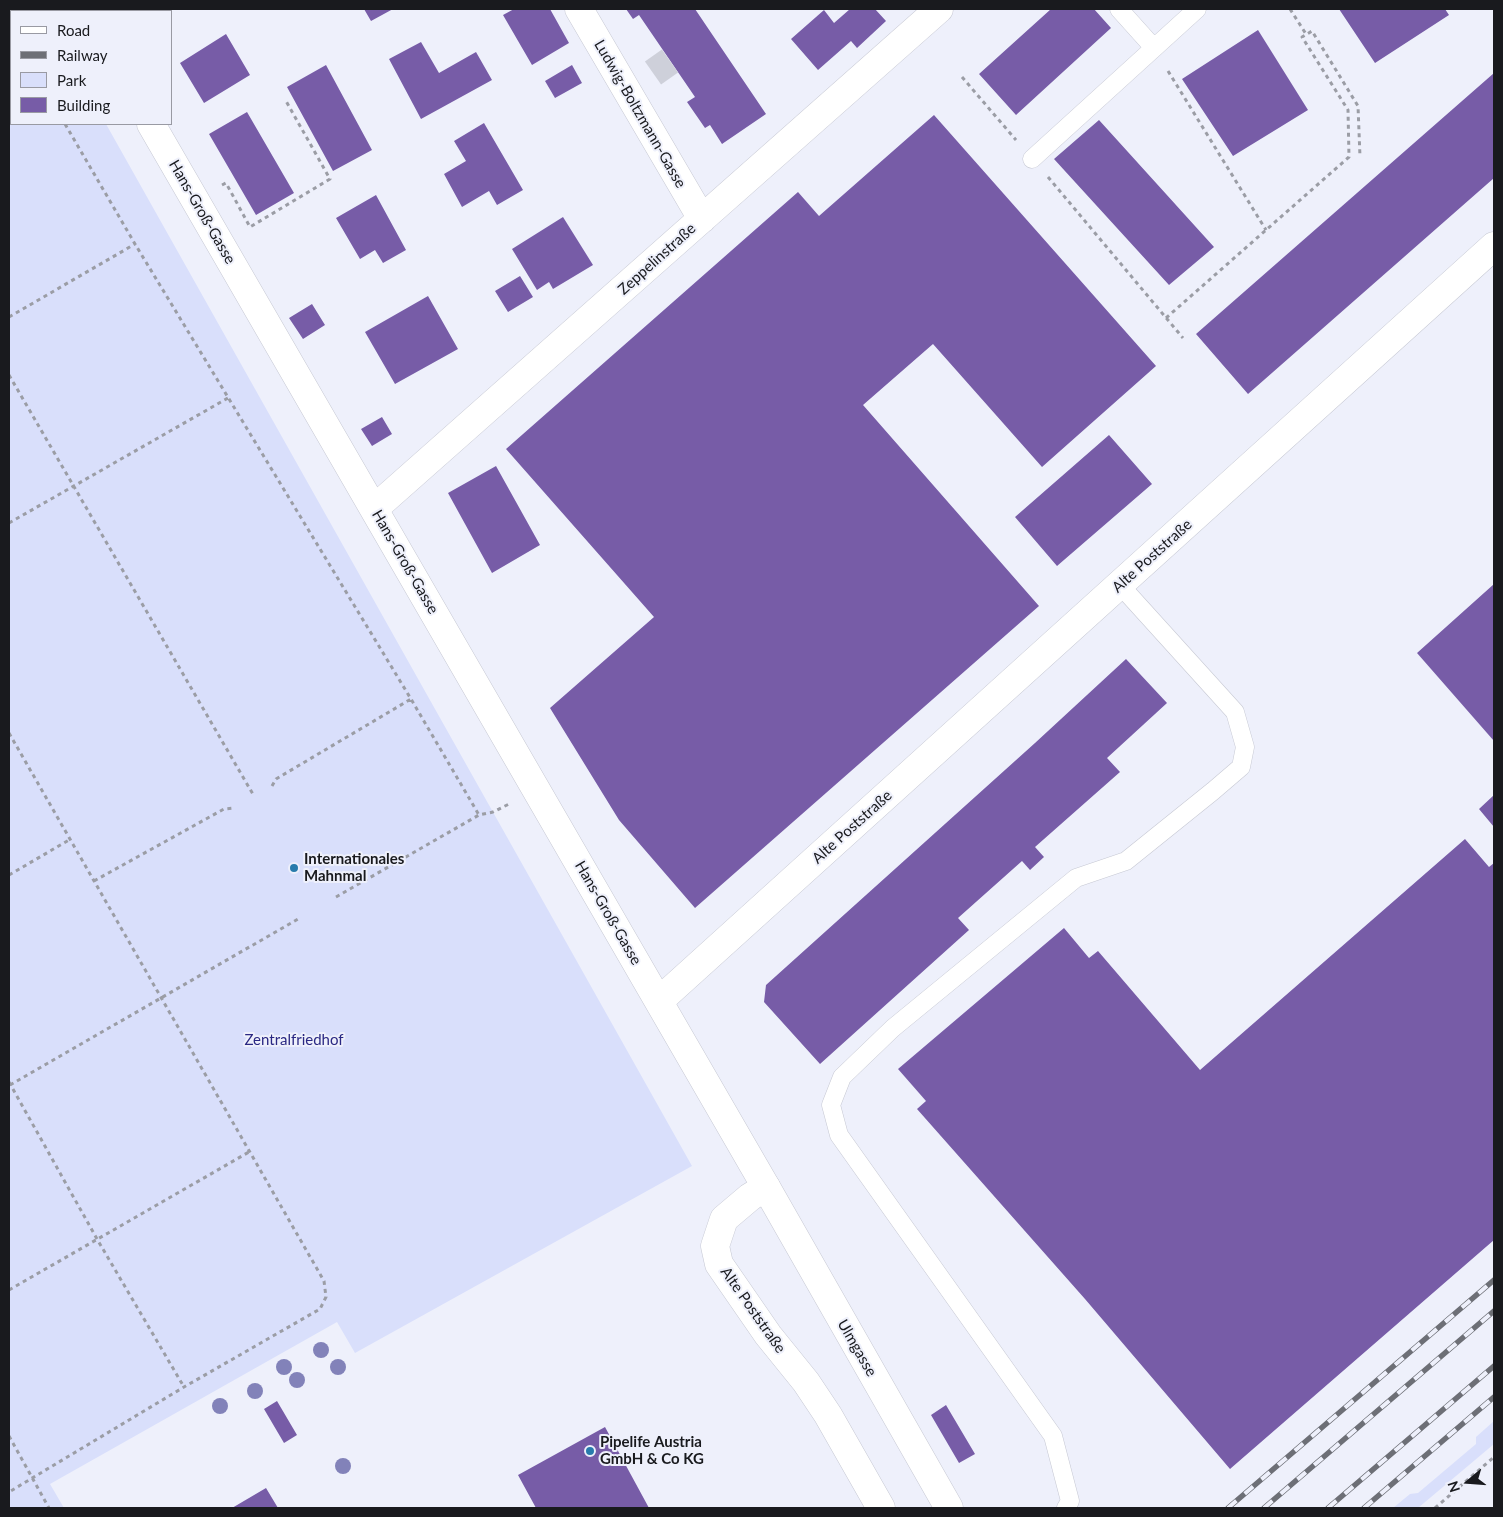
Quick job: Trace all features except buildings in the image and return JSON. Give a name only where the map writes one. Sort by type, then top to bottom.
[{"type":"street","name":"Ludwig-Boltzmann-Gasse","points":[[579,9],[702,219]]},
{"type":"street","name":"Zeppelinstraße","points":[[374,508],[938,9]]},
{"type":"street","name":"Hans-Groß-Gasse","points":[[152,125],[659,1001]]},
{"type":"street","name":"Alte Poststraße","points":[[659,1001],[1494,246]]},
{"type":"street","points":[[659,1001],[766,1187]]},
{"type":"street","name":"Alte Poststraße","points":[[766,1187],[750,1197],[724,1219],[715,1246],[719,1264],[734,1288],[806,1382],[828,1415],[882,1508]]},
{"type":"street","name":"Ulmgasse","points":[[766,1187],[949,1508]]},
{"type":"lane","points":[[1119,9],[1154,48]]},
{"type":"lane","points":[[1032,159],[1197,9]]},
{"type":"lane","points":[[1066,1508],[1070,1501],[1053,1436],[839,1135],[831,1105],[842,1077],[908,1015],[1076,878],[1126,861],[1241,767],[1245,746],[1235,712],[1120,585]]},
{"type":"path","points":[[1290,9],[1306,34]]},
{"type":"path","points":[[1166,318],[1349,157],[1348,110],[1302,36],[1312,31],[1358,106],[1360,156]]},
{"type":"path","points":[[1154,48],[1266,230]]},
{"type":"path","points":[[962,77],[1183,338]]},
{"type":"path","points":[[196,201],[226,183],[250,227],[330,179],[286,101]]},
{"type":"path","points":[[66,125],[135,244],[411,699],[479,815]]},
{"type":"path","points":[[9,317],[135,244]]},
{"type":"path","points":[[9,375],[254,796]]},
{"type":"path","points":[[9,524],[228,398]]},
{"type":"path","points":[[272,786],[276,779],[411,699]]},
{"type":"path","points":[[9,733],[324,1281],[326,1297],[320,1309],[184,1387],[9,1492]]},
{"type":"path","points":[[336,897],[479,815],[493,812],[536,789]]},
{"type":"path","points":[[94,881],[224,809],[234,808]]},
{"type":"path","points":[[9,875],[69,840]]},
{"type":"path","points":[[184,1387],[9,1084],[298,919]]},
{"type":"path","points":[[9,1290],[249,1152]]},
{"type":"path","points":[[9,1436],[49,1508]]},
{"type":"path","points":[[1435,1508],[1494,1457]]},
{"type":"green space","name":"Zentralfriedhof","points":[[9,9],[41,9],[10,10],[10,125],[107,125],[692,1166],[355,1353],[337,1322],[50,1484],[64,1508],[9,1508]]},
{"type":"green space","points":[[1494,1421],[1494,1444],[1418,1508],[1393,1508],[1410,1494],[1418,1493],[1476,1444],[1476,1437]]},
{"type":"tunnel","points":[[653,73],[670,61]]},
{"type":"railway","points":[[1228,1508],[1494,1280]]},
{"type":"railway","points":[[1264,1508],[1494,1311]]},
{"type":"railway","points":[[1328,1508],[1494,1366]]},
{"type":"railway","points":[[1364,1508],[1494,1397]]},
{"type":"place","name":"Internationales Mahnmal","points":[[294,868]]},
{"type":"place","name":"Pipelife Austria GmbH & Co KG","points":[[590,1451]]}]
